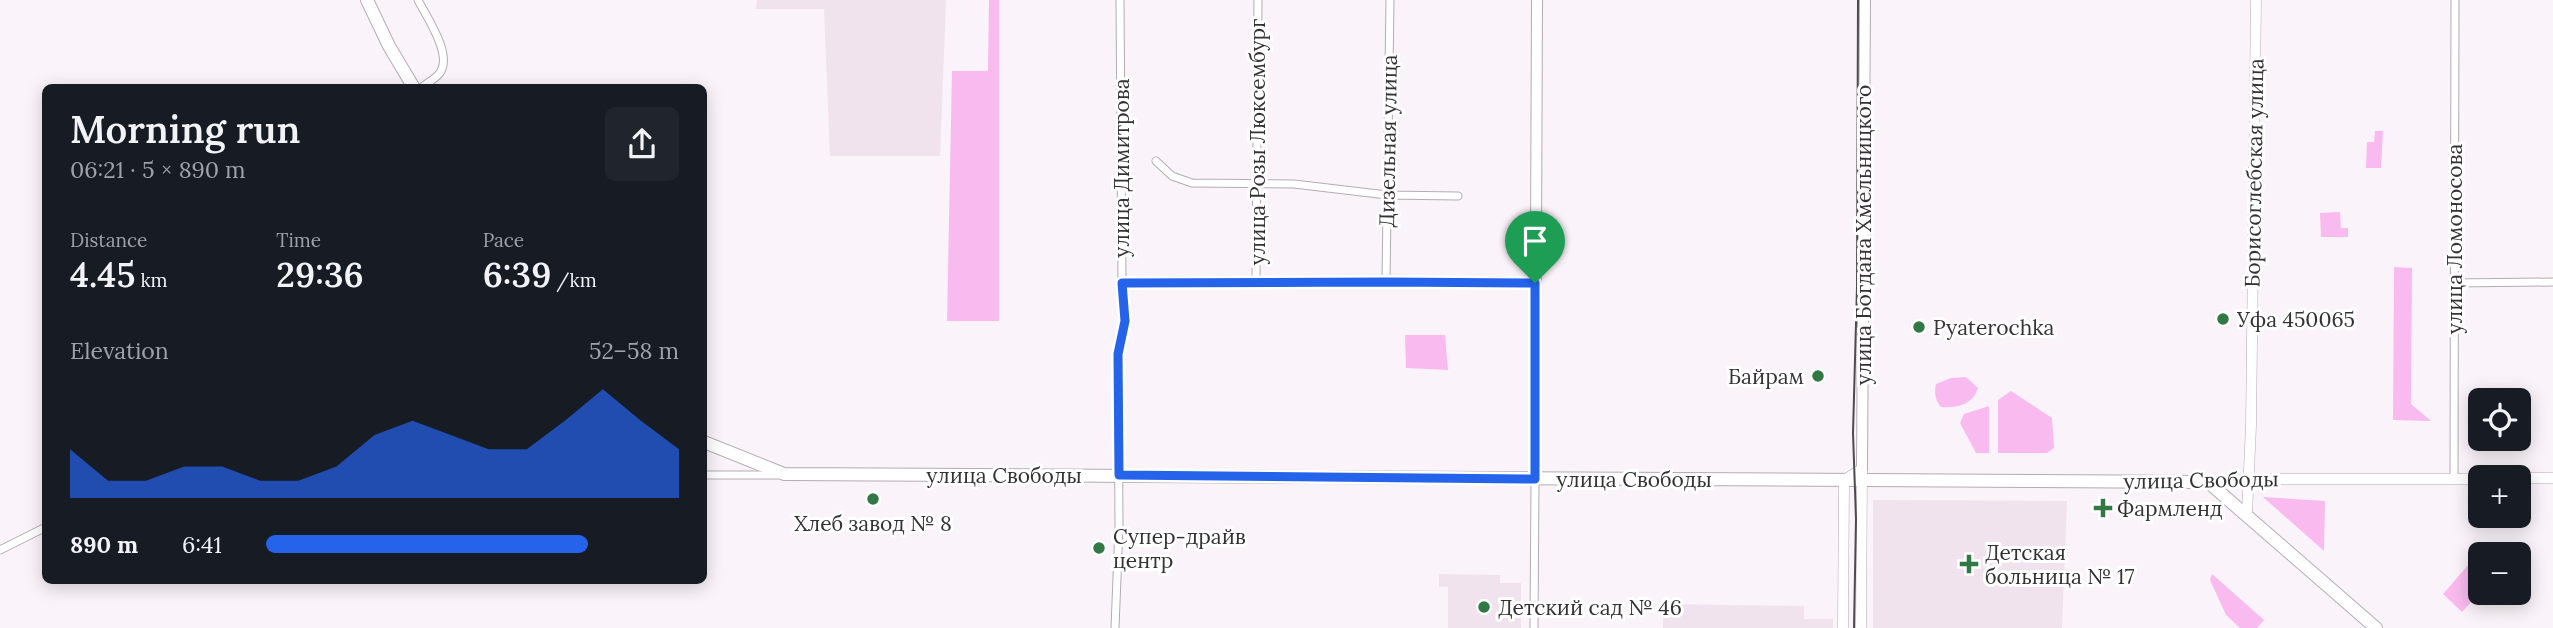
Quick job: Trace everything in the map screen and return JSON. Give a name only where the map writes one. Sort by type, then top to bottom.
[{"type":"main road","points":[[367,0],[389,46],[412,84]]},
{"type":"main road","points":[[1535,479],[1537,0]]},
{"type":"main road","name":"улица Богдана Хмельницкого","points":[[1862,475],[1865,0]]},
{"type":"main road","points":[[707,443],[785,474]]},
{"type":"main road","name":"улица Свободы","points":[[785,474],[1844,480],[1862,475],[2208,482]]},
{"type":"main road","points":[[2208,482],[2376,628]]},
{"type":"street","points":[[418,0],[444,54],[444,66],[426,84]]},
{"type":"street","name":"улица Димитрова","points":[[1115,628],[1119,475],[1118,354],[1125,321],[1122,283],[1120,0]]},
{"type":"street","name":"улица Розы Люксембург","points":[[1256,283],[1258,0]]},
{"type":"street","name":"Дизельная улица","points":[[1386,282],[1390,0]]},
{"type":"street","name":"Борисоглебская улица","points":[[2247,514],[2256,0]]},
{"type":"street","name":"улица Ломоносова","points":[[2454,479],[2455,0]]},
{"type":"street","points":[[1156,160],[1172,176],[1192,183],[1294,184],[1387,195],[1458,195]]},
{"type":"street","points":[[2453,282],[2553,282]]},
{"type":"street","points":[[1122,283],[1535,283]]},
{"type":"street","name":"улица Свободы","points":[[707,475],[785,474]]},
{"type":"street","points":[[1861,628],[1862,475]]},
{"type":"street","name":"улица Свободы","points":[[2208,482],[2249,479],[2468,478]]},
{"type":"street","points":[[2531,478],[2553,478]]},
{"type":"street","points":[[1534,628],[1535,479]]},
{"type":"street","points":[[1843,628],[1844,480]]},
{"type":"street","points":[[0,550],[42,529]]},
{"type":"shaded area","points":[[757,0],[946,0],[940,156],[830,156],[824,9],[756,9]]},
{"type":"shaded area","points":[[989,0],[999,0],[999,321],[947,321],[952,71],[988,71]]},
{"type":"shaded area","points":[[2375,131],[2383,131],[2381,168],[2366,168],[2367,142],[2374,142]]},
{"type":"shaded area","points":[[2340,212],[2341,228],[2348,228],[2348,237],[2321,237],[2320,213]]},
{"type":"shaded area","points":[[2394,267],[2412,268],[2411,404],[2431,421],[2393,420]]},
{"type":"shaded area","points":[[1405,335],[1445,335],[1448,370],[1406,368]]},
{"type":"shaded area","points":[[1966,377],[1978,388],[1972,398],[1959,406],[1941,407],[1937,402],[1936,384],[1951,378]]},
{"type":"shaded area","points":[[2011,391],[2052,418],[2054,448],[2047,453],[1998,453],[1998,400]]},
{"type":"shaded area","points":[[1989,406],[1989,453],[1976,453],[1960,423],[1964,414]]},
{"type":"shaded area","points":[[2263,497],[2325,501],[2324,551]]},
{"type":"shaded area","name":"Детская больница № 17","points":[[1873,500],[2067,501],[2062,628],[1873,628]]},
{"type":"shaded area","points":[[2468,565],[2468,605],[2462,612],[2443,594]]},
{"type":"shaded area","name":"Детский сад № 46","points":[[1439,574],[1500,575],[1500,583],[1521,583],[1521,628],[1448,628],[1448,587],[1439,587]]},
{"type":"shaded area","points":[[2212,574],[2264,620],[2257,628],[2240,628],[2226,615],[2210,580]]},
{"type":"shaded area","points":[[1663,604],[1804,606],[1804,619],[1833,619],[1833,628],[1663,628]]},
{"type":"tram line","points":[[1854,628],[1856,519],[1853,433],[1857,287],[1858,0]]},
{"type":"place","name":"Уфа 450065","points":[[2223,319]]},
{"type":"place","name":"Pyaterochka","points":[[1919,327]]},
{"type":"place","name":"Байрам","points":[[1818,376]]},
{"type":"place","name":"Хлеб завод № 8","points":[[873,499]]},
{"type":"place","name":"Фармленд","points":[[2103,508]]},
{"type":"place","name":"Супер-драйв центр","points":[[1099,548]]},
{"type":"place","name":"Детская больница № 17","points":[[1969,564]]},
{"type":"place","name":"Детский сад № 46","points":[[1484,607]]},
{"type":"route","points":[[1122,283],[1535,283],[1535,479],[1119,475],[1118,354],[1125,321],[1122,283]]}]
